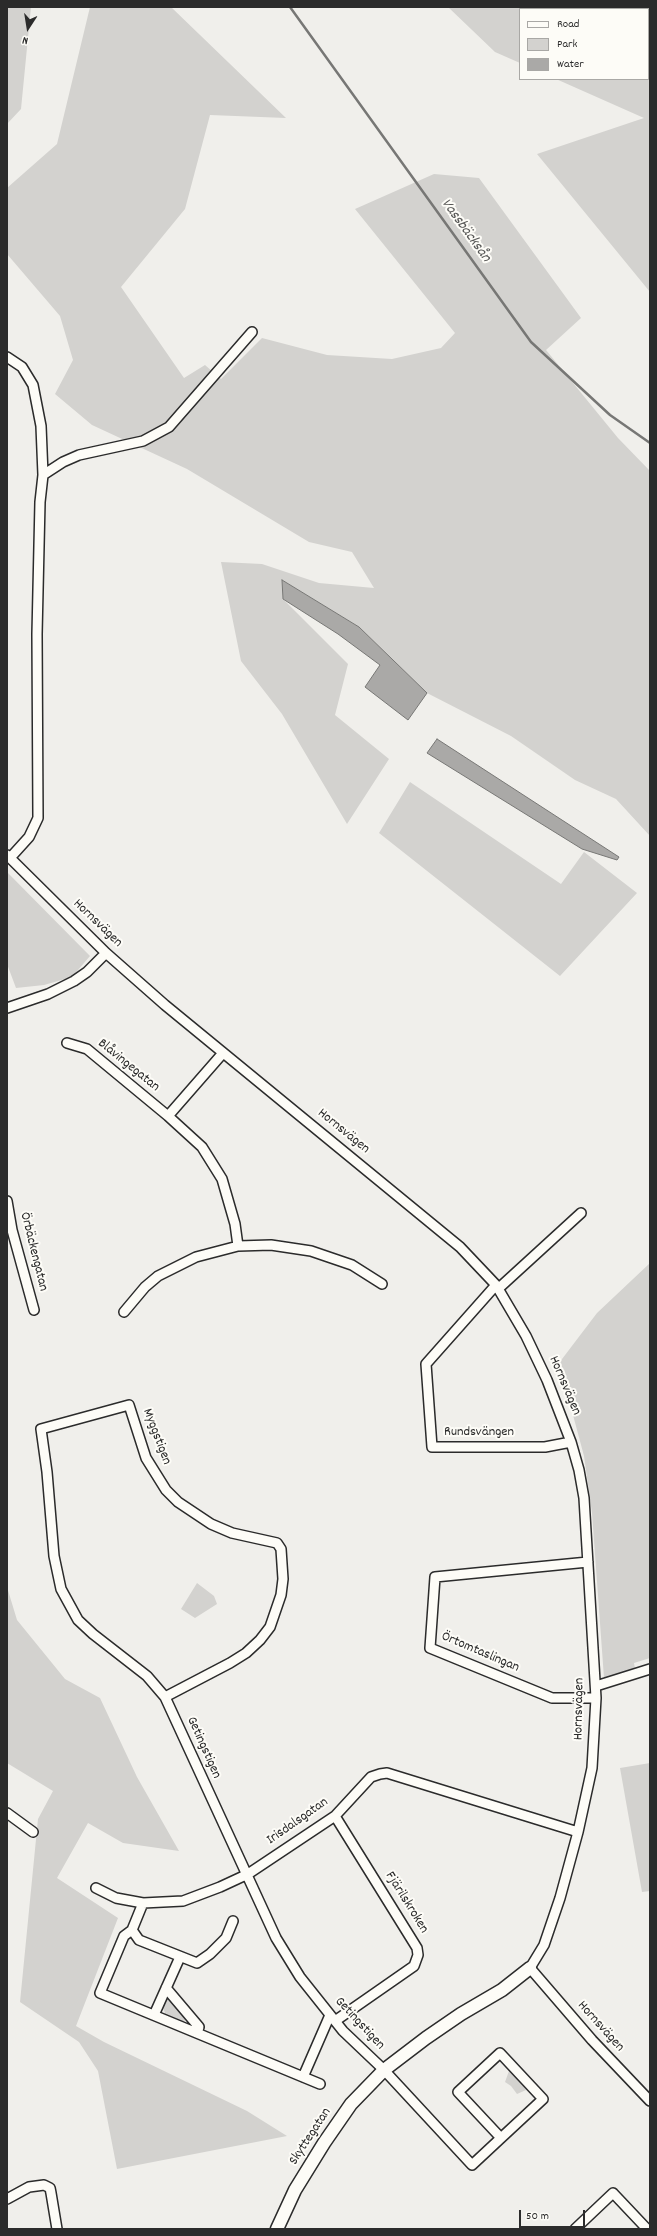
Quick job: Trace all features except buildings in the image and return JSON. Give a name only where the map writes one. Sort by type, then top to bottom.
[{"type":"street","points":[[43,475],[63,462],[79,455],[143,441],[169,427],[252,332]]},
{"type":"street","points":[[7,357],[22,367],[33,385],[41,426],[43,475],[40,502],[37,634],[38,818],[29,837],[9,856]]},
{"type":"street","name":"Hornsvägen","points":[[9,856],[106,953],[223,1053],[406,1201],[460,1247],[498,1287],[526,1336],[547,1380],[580,1470],[584,1498],[596,1686],[592,1768],[578,1832],[560,1898],[544,1945],[530,1968],[592,2040],[650,2101]]},
{"type":"street","points":[[7,1008],[48,994],[74,981],[87,972],[106,953]]},
{"type":"street","name":"Blåvingegatan","points":[[67,1043],[87,1049],[168,1116],[202,1147],[219,1173],[232,1211],[238,1246]]},
{"type":"street","points":[[168,1116],[223,1053]]},
{"type":"street","name":"Örbäckengatan","points":[[7,1201],[12,1230],[34,1310]]},
{"type":"street","points":[[498,1287],[581,1213]]},
{"type":"street","points":[[124,1312],[145,1287],[158,1276],[196,1257],[238,1246],[271,1245],[311,1251],[352,1265],[382,1284]]},
{"type":"street","name":"Rundsvängen","points":[[498,1287],[426,1364],[432,1447],[545,1447],[571,1442]]},
{"type":"street","name":"Myggstigen","points":[[41,1429],[129,1405],[149,1463],[166,1490],[178,1502],[211,1524],[232,1534],[278,1543],[281,1549],[283,1579],[281,1595],[270,1627],[260,1640],[246,1653],[230,1663],[165,1697]]},
{"type":"street","name":"Getingstigen","points":[[41,1429],[47,1472],[54,1556],[61,1589],[78,1620],[93,1634],[147,1676],[165,1697],[218,1814],[248,1874],[276,1938],[300,1977],[332,2018],[384,2070]]},
{"type":"street","name":"Örtomtaslingan","points":[[588,1562],[435,1577],[430,1648],[552,1698],[596,1698]]},
{"type":"street","points":[[596,1686],[650,1669]]},
{"type":"street","name":"Irisdalsgatan","points":[[96,1888],[116,1898],[143,1903],[183,1901],[220,1887],[248,1874],[335,1816],[371,1777],[387,1773],[578,1832]]},
{"type":"street","points":[[7,1813],[33,1832]]},
{"type":"street","name":"Fjärilskroken","points":[[332,2018],[414,1966],[418,1955],[417,1948],[335,1816]]},
{"type":"street","points":[[143,1903],[132,1930],[124,1936],[100,1993],[320,2084]]},
{"type":"street","points":[[132,1930],[139,1940],[197,1963],[210,1954],[226,1938],[233,1921]]},
{"type":"street","points":[[154,2015],[180,1957]]},
{"type":"street","name":"Skyttegatan","points":[[277,2229],[313,2159],[351,2104],[384,2070],[426,2038],[461,2014],[502,1990],[530,1968]]},
{"type":"street","points":[[166,1988],[199,2027],[197,2033]]},
{"type":"street","points":[[303,2077],[332,2018]]},
{"type":"street","points":[[384,2070],[472,2165],[543,2099],[500,2053],[458,2092],[501,2138]]},
{"type":"street","points":[[7,2199],[29,2187],[38,2185],[47,2186],[51,2193],[58,2229]]},
{"type":"street","points":[[575,2229],[613,2193],[647,2229]]},
{"type":"green space","points":[[7,7],[31,7],[21,109],[7,124]]},
{"type":"green space","points":[[90,7],[171,7],[286,118],[210,115],[185,209],[121,287],[184,378],[205,365],[221,379],[262,338],[327,355],[392,359],[441,348],[455,333],[355,209],[434,174],[479,178],[581,318],[546,350],[618,438],[650,471],[650,836],[616,799],[575,780],[511,736],[427,693],[359,627],[282,580],[283,599],[348,664],[335,715],[389,759],[347,824],[282,714],[241,661],[221,562],[262,564],[319,583],[374,588],[352,552],[309,542],[187,469],[92,425],[55,394],[73,360],[60,316],[7,254],[7,188],[57,144]]},
{"type":"green space","points":[[448,7],[650,7],[650,292],[537,154],[644,118],[558,80],[649,80],[649,8],[519,8],[519,63],[495,52]]},
{"type":"green space","points":[[410,782],[561,884],[584,852],[637,893],[560,976],[379,833]]},
{"type":"green space","points":[[7,872],[90,956],[72,977],[44,985],[16,988],[7,964]]},
{"type":"green space","points":[[650,1263],[650,1658],[634,1663],[635,1669],[604,1678],[592,1513],[584,1456],[559,1363],[597,1313]]},
{"type":"green space","points":[[197,1583],[214,1596],[217,1604],[195,1618],[181,1609]]},
{"type":"green space","points":[[7,1587],[17,1620],[65,1679],[100,1698],[137,1777],[179,1851],[123,1843],[88,1823],[57,1878],[118,1918],[76,2026],[104,2042],[247,2111],[287,2136],[117,2169],[98,2071],[79,2042],[20,2002],[38,1819],[53,1791],[7,1763]]},
{"type":"green space","points":[[650,1763],[650,1891],[642,1892],[620,1768]]},
{"type":"green space","points":[[167,1994],[188,2016],[182,2024],[166,2016],[162,2005]]},
{"type":"green space","points":[[509,2071],[514,2073],[526,2090],[517,2094],[511,2086],[505,2082]]},
{"type":"water","points":[[282,580],[359,627],[427,693],[408,720],[365,687],[380,665],[338,634],[283,599]]},
{"type":"water","points":[[437,739],[619,857],[617,860],[582,849],[427,753]]},
{"type":"waterway","name":"Vassbäcksån","points":[[290,7],[531,342],[610,415],[650,443]]}]
